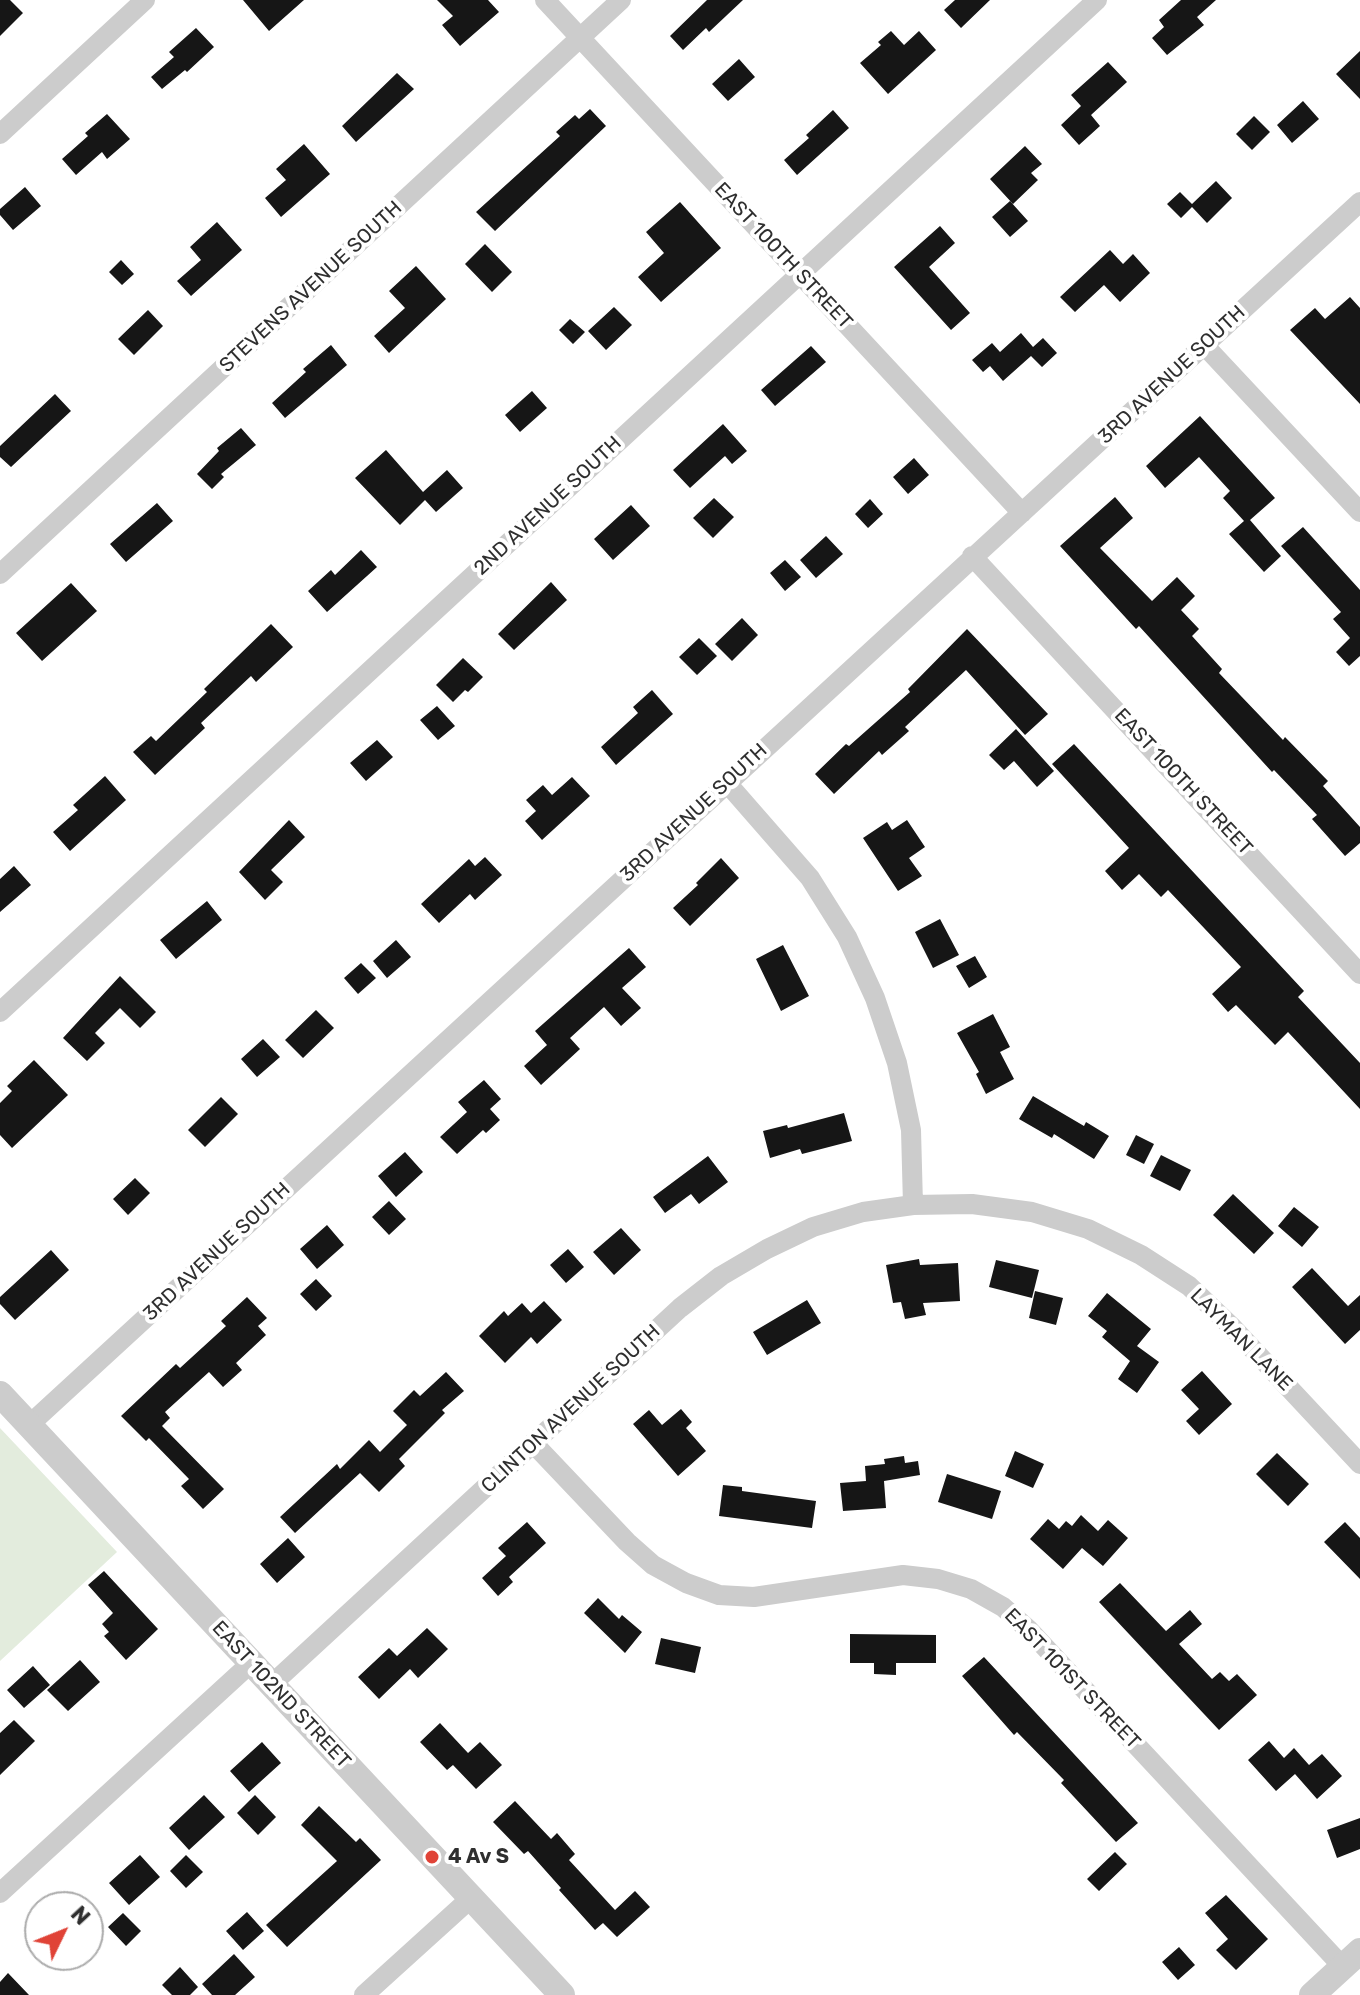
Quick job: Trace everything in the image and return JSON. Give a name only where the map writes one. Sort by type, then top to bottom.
[{"type":"street","points":[[0,134],[145,0]]},
{"type":"street","name":"EAST 100TH STREET","points":[[545,0],[1022,513]]},
{"type":"street","name":"STEVENS AVENUE SOUTH","points":[[0,574],[621,0]]},
{"type":"street","name":"2ND AVENUE SOUTH","points":[[0,1012],[1097,0]]},
{"type":"street","name":"3RD AVENUE SOUTH","points":[[29,1425],[1360,202]]},
{"type":"street","points":[[1204,345],[1360,512]]},
{"type":"street","name":"EAST 100TH STREET","points":[[972,556],[1360,974]]},
{"type":"street","points":[[727,783],[767,825],[810,878],[847,937],[875,998],[897,1063],[911,1130],[913,1205]]},
{"type":"street","name":"LAYMAN LANE","points":[[913,1205],[972,1204],[1032,1212],[1088,1229],[1141,1255],[1189,1286],[1233,1328],[1360,1464]]},
{"type":"street","name":"CLINTON AVENUE SOUTH","points":[[271,1685],[680,1308],[721,1276],[813,1227],[863,1212],[913,1205]]},
{"type":"street","name":"EAST 102ND STREET","points":[[0,1394],[562,1995]]},
{"type":"street","name":"EAST 101ST STREET","points":[[533,1443],[627,1542],[653,1565],[686,1583],[719,1595],[754,1597],[903,1575],[938,1579],[971,1589],[1003,1607],[1351,1959]]},
{"type":"street","points":[[0,1893],[251,1663]]},
{"type":"street","points":[[364,1995],[471,1898]]},
{"type":"street","points":[[1312,1995],[1351,1959]]},
{"type":"green space","points":[[0,1428],[117,1552],[0,1661]]},
{"type":"building","points":[[0,0],[10,0],[23,13],[0,36]]},
{"type":"building","points":[[243,0],[304,0],[269,31]]},
{"type":"building","points":[[437,0],[488,0],[499,12],[460,46],[442,25],[453,16]]},
{"type":"building","points":[[707,0],[743,0],[709,32],[706,28],[683,50],[670,36]]},
{"type":"building","points":[[955,0],[990,0],[961,28],[944,10]]},
{"type":"building","points":[[1181,0],[1216,0],[1197,17],[1204,25],[1167,55],[1152,38],[1164,27],[1159,20]]},
{"type":"building","points":[[196,28],[214,47],[187,72],[185,70],[162,89],[151,77],[174,57],[169,52]]},
{"type":"building","points":[[891,31],[904,45],[919,31],[936,50],[888,94],[860,63],[881,45],[878,42]]},
{"type":"building","points":[[1360,51],[1360,99],[1336,74]]},
{"type":"building","points":[[739,59],[755,77],[728,101],[712,84]]},
{"type":"building","points":[[1108,62],[1127,82],[1091,115],[1100,126],[1079,145],[1061,125],[1081,106],[1071,95]]},
{"type":"building","points":[[397,73],[414,89],[356,142],[342,126]]},
{"type":"building","points":[[1303,101],[1319,119],[1292,143],[1277,125]]},
{"type":"building","points":[[590,109],[606,126],[495,231],[476,212],[560,136],[556,132],[575,115],[579,119]]},
{"type":"building","points":[[833,110],[849,128],[797,175],[784,160],[809,138],[806,135]]},
{"type":"building","points":[[107,114],[130,139],[107,159],[102,152],[76,175],[62,159]]},
{"type":"building","points":[[1254,116],[1270,132],[1252,150],[1236,134]]},
{"type":"building","points":[[304,144],[330,174],[281,217],[265,198],[286,180],[276,169]]},
{"type":"building","points":[[1025,146],[1042,164],[1031,173],[1038,180],[1013,204],[990,179]]},
{"type":"building","points":[[1216,181],[1232,198],[1207,223],[1192,207],[1181,218],[1167,204],[1180,192],[1192,204]]},
{"type":"building","points":[[25,187],[41,206],[13,230],[0,215],[0,209]]},
{"type":"building","points":[[1010,201],[1028,221],[1010,237],[992,217]]},
{"type":"building","points":[[680,202],[721,248],[661,302],[638,277],[664,253],[646,232]]},
{"type":"building","points":[[217,222],[242,250],[191,296],[177,281],[201,260],[190,247]]},
{"type":"building","points":[[940,226],[955,243],[929,267],[970,313],[951,330],[894,267]]},
{"type":"building","points":[[485,244],[512,272],[492,292],[465,264]]},
{"type":"building","points":[[1110,250],[1123,264],[1133,254],[1150,273],[1120,302],[1104,285],[1075,312],[1060,297]]},
{"type":"building","points":[[121,260],[134,274],[122,285],[109,272]]},
{"type":"building","points":[[416,266],[446,299],[389,353],[374,336],[405,308],[389,291]]},
{"type":"building","points":[[1350,297],[1360,308],[1360,404],[1290,330],[1315,308],[1325,319]]},
{"type":"building","points":[[614,307],[632,325],[606,350],[588,331]]},
{"type":"building","points":[[148,310],[163,326],[134,355],[118,339]]},
{"type":"building","points":[[570,319],[585,332],[573,344],[559,330]]},
{"type":"building","points":[[1021,333],[1033,347],[1043,338],[1057,353],[1042,367],[1031,356],[1003,381],[990,366],[983,372],[972,360],[992,343],[1000,352]]},
{"type":"building","points":[[331,345],[347,365],[285,418],[272,403],[306,372],[303,369]]},
{"type":"building","points":[[811,346],[826,362],[775,406],[761,390]]},
{"type":"building","points":[[532,391],[547,408],[520,432],[505,415]]},
{"type":"building","points":[[55,394],[71,411],[11,467],[0,457],[0,446]]},
{"type":"building","points":[[1200,416],[1275,498],[1250,520],[1281,556],[1264,572],[1229,534],[1244,521],[1223,498],[1230,491],[1199,457],[1165,488],[1146,466]]},
{"type":"building","points":[[723,424],[747,451],[732,464],[725,456],[690,488],[673,470]]},
{"type":"building","points":[[241,428],[256,445],[221,474],[224,477],[212,489],[197,474],[219,451],[217,448]]},
{"type":"building","points":[[386,450],[423,492],[447,470],[463,488],[436,512],[425,500],[400,525],[355,478]]},
{"type":"building","points":[[914,458],[929,475],[908,494],[893,477]]},
{"type":"building","points":[[1115,497],[1133,518],[1100,548],[1152,601],[1177,577],[1195,596],[1181,610],[1199,629],[1192,636],[1222,669],[1219,673],[1283,740],[1285,737],[1328,781],[1323,786],[1360,827],[1360,843],[1345,856],[1312,819],[1317,815],[1274,770],[1272,772],[1139,626],[1136,629],[1060,546]]},
{"type":"building","points":[[714,498],[734,517],[713,538],[693,518]]},
{"type":"building","points":[[870,499],[883,514],[868,528],[855,514]]},
{"type":"building","points":[[157,503],[173,521],[126,562],[110,544]]},
{"type":"building","points":[[631,505],[650,526],[613,560],[594,539]]},
{"type":"building","points":[[1303,527],[1360,590],[1360,656],[1349,666],[1336,652],[1350,638],[1333,619],[1341,612],[1281,546]]},
{"type":"building","points":[[826,536],[843,554],[816,578],[800,560]]},
{"type":"building","points":[[361,550],[377,567],[327,612],[308,591],[331,570],[335,575]]},
{"type":"building","points":[[785,560],[801,577],[785,591],[770,573]]},
{"type":"building","points":[[551,582],[567,600],[514,650],[498,634]]},
{"type":"building","points":[[71,583],[97,611],[42,661],[16,633]]},
{"type":"building","points":[[742,618],[758,635],[732,661],[715,644]]},
{"type":"building","points":[[271,624],[293,647],[256,682],[251,676],[201,723],[205,728],[155,775],[133,752],[151,736],[156,741]]},
{"type":"building","points":[[967,629],[1048,714],[1025,735],[966,670],[905,727],[909,731],[882,755],[879,751],[834,794],[815,774],[846,744],[849,746],[910,692],[908,689]]},
{"type":"building","points":[[699,638],[717,656],[697,675],[679,657]]},
{"type":"building","points":[[463,658],[483,677],[453,702],[436,685]]},
{"type":"building","points":[[652,690],[673,714],[616,765],[601,747],[638,713],[633,707]]},
{"type":"building","points":[[437,706],[455,726],[438,740],[420,720]]},
{"type":"building","points":[[1016,729],[1054,771],[1037,787],[1014,761],[1004,770],[989,755]]},
{"type":"building","points":[[377,740],[393,757],[366,781],[350,763]]},
{"type":"building","points":[[1074,744],[1304,991],[1298,997],[1360,1063],[1360,1109],[1288,1032],[1275,1045],[1236,1005],[1228,1012],[1212,994],[1241,967],[1168,890],[1161,897],[1139,874],[1122,890],[1105,871],[1129,848],[1052,764]]},
{"type":"building","points":[[105,776],[126,800],[70,851],[53,832],[78,810],[73,805]]},
{"type":"building","points":[[572,777],[590,796],[542,840],[525,821],[536,811],[526,800],[543,785],[552,795]]},
{"type":"building","points":[[289,820],[305,837],[271,870],[283,882],[265,900],[239,872]]},
{"type":"building","points":[[907,820],[925,847],[909,858],[922,876],[898,891],[863,838],[887,822],[892,830]]},
{"type":"building","points":[[485,857],[502,875],[475,900],[470,894],[439,923],[421,904],[469,859],[475,866]]},
{"type":"building","points":[[721,858],[739,878],[690,926],[673,908]]},
{"type":"building","points":[[14,866],[31,885],[0,912],[0,879]]},
{"type":"building","points":[[207,901],[222,920],[176,959],[160,940]]},
{"type":"building","points":[[940,919],[959,955],[933,968],[915,932]]},
{"type":"building","points":[[396,940],[411,957],[387,978],[373,961]]},
{"type":"building","points":[[783,945],[809,996],[781,1011],[756,959]]},
{"type":"building","points":[[629,948],[646,967],[622,988],[641,1008],[621,1026],[604,1007],[570,1038],[580,1049],[541,1085],[524,1066],[547,1045],[535,1031]]},
{"type":"building","points":[[975,956],[987,977],[969,988],[956,966]]},
{"type":"building","points":[[361,963],[376,978],[358,994],[344,978]]},
{"type":"building","points":[[120,976],[156,1012],[140,1028],[120,1008],[95,1033],[105,1043],[87,1061],[63,1038]]},
{"type":"building","points":[[316,1010],[334,1028],[303,1058],[285,1040]]},
{"type":"building","points":[[993,1014],[1010,1047],[1000,1052],[1014,1079],[986,1094],[976,1074],[979,1072],[957,1033]]},
{"type":"building","points":[[263,1039],[280,1057],[257,1077],[241,1059]]},
{"type":"building","points":[[34,1060],[68,1095],[12,1148],[0,1135],[0,1103],[12,1091],[7,1086]]},
{"type":"building","points":[[484,1080],[501,1099],[490,1109],[500,1120],[486,1133],[483,1130],[457,1154],[440,1137],[467,1112],[458,1102]]},
{"type":"building","points":[[1033,1096],[1084,1126],[1086,1122],[1109,1136],[1094,1159],[1054,1134],[1052,1138],[1019,1119]]},
{"type":"building","points":[[221,1097],[238,1114],[205,1147],[188,1130]]},
{"type":"building","points":[[844,1113],[852,1141],[802,1154],[800,1149],[770,1158],[763,1131],[787,1125],[788,1128]]},
{"type":"building","points":[[1136,1135],[1154,1144],[1144,1164],[1126,1155]]},
{"type":"building","points":[[405,1152],[423,1172],[396,1197],[378,1176]]},
{"type":"building","points":[[1161,1155],[1191,1170],[1180,1191],[1150,1176]]},
{"type":"building","points":[[708,1156],[728,1182],[699,1204],[691,1194],[665,1213],[653,1197]]},
{"type":"building","points":[[135,1178],[150,1193],[128,1215],[113,1199]]},
{"type":"building","points":[[1233,1194],[1274,1233],[1254,1254],[1213,1215]]},
{"type":"building","points":[[389,1201],[406,1219],[389,1235],[372,1217]]},
{"type":"building","points":[[1294,1207],[1319,1227],[1302,1247],[1278,1226]]},
{"type":"building","points":[[327,1225],[344,1245],[317,1269],[300,1249]]},
{"type":"building","points":[[621,1228],[641,1250],[614,1275],[593,1252]]},
{"type":"building","points":[[568,1249],[584,1267],[566,1283],[550,1265]]},
{"type":"building","points":[[51,1250],[69,1270],[15,1320],[0,1304],[0,1297]]},
{"type":"building","points":[[919,1259],[920,1265],[958,1263],[960,1301],[923,1303],[926,1315],[905,1319],[901,1302],[893,1303],[886,1265]]},
{"type":"building","points":[[996,1260],[1039,1270],[1032,1298],[989,1287]]},
{"type":"building","points":[[1312,1268],[1348,1306],[1360,1295],[1360,1330],[1345,1344],[1292,1287]]},
{"type":"building","points":[[316,1279],[332,1296],[316,1311],[300,1294]]},
{"type":"building","points":[[1035,1291],[1063,1298],[1056,1325],[1029,1318]]},
{"type":"building","points":[[1107,1293],[1151,1329],[1137,1346],[1159,1362],[1137,1393],[1118,1379],[1130,1361],[1102,1337],[1107,1331],[1088,1316]]},
{"type":"building","points":[[247,1297],[267,1318],[258,1326],[266,1335],[236,1363],[242,1370],[223,1387],[209,1372],[165,1412],[170,1418],[162,1426],[224,1489],[203,1509],[181,1486],[189,1479],[149,1438],[146,1441],[121,1416],[176,1364],[180,1368],[226,1326],[221,1321]]},
{"type":"building","points":[[807,1300],[821,1323],[767,1355],[753,1332]]},
{"type":"building","points":[[544,1301],[562,1320],[537,1344],[531,1337],[505,1363],[479,1336],[504,1311],[508,1316],[522,1303],[531,1313]]},
{"type":"building","points":[[1202,1371],[1232,1404],[1199,1435],[1186,1421],[1199,1409],[1181,1390]]},
{"type":"building","points":[[446,1372],[464,1391],[442,1410],[445,1413],[399,1459],[405,1466],[379,1492],[360,1473],[295,1533],[280,1517],[337,1464],[340,1469],[369,1440],[380,1452],[407,1425],[393,1411],[414,1390],[420,1396]]},
{"type":"building","points":[[681,1409],[692,1422],[686,1428],[706,1451],[678,1476],[633,1424],[649,1410],[662,1425]]},
{"type":"building","points":[[1015,1451],[1044,1464],[1033,1488],[1005,1476]]},
{"type":"building","points":[[1277,1453],[1309,1484],[1288,1506],[1256,1474]]},
{"type":"building","points":[[904,1456],[905,1463],[918,1461],[920,1475],[884,1481],[886,1508],[843,1511],[840,1483],[866,1481],[865,1466],[885,1464],[884,1459]]},
{"type":"building","points":[[947,1474],[1001,1491],[992,1519],[938,1502]]},
{"type":"building","points":[[723,1485],[742,1487],[742,1491],[816,1501],[812,1528],[719,1516]]},
{"type":"building","points":[[1081,1515],[1098,1531],[1108,1520],[1128,1538],[1103,1566],[1082,1548],[1063,1569],[1030,1539],[1048,1519],[1059,1529],[1066,1521],[1072,1526]]},
{"type":"building","points":[[527,1522],[546,1543],[509,1577],[513,1582],[498,1596],[482,1578],[506,1556],[498,1548]]},
{"type":"building","points":[[1345,1522],[1360,1538],[1360,1579],[1324,1542]]},
{"type":"building","points":[[288,1538],[305,1557],[277,1583],[260,1564]]},
{"type":"building","points":[[104,1571],[158,1629],[126,1660],[104,1636],[109,1632],[102,1624],[113,1613],[88,1585]]},
{"type":"building","points":[[1120,1583],[1166,1631],[1190,1610],[1202,1624],[1179,1644],[1212,1679],[1220,1672],[1229,1681],[1237,1674],[1257,1695],[1219,1730],[1099,1602]]},
{"type":"building","points":[[598,1598],[619,1619],[622,1615],[642,1632],[625,1653],[584,1613]]},
{"type":"building","points":[[427,1628],[448,1649],[418,1678],[410,1669],[379,1699],[358,1677],[389,1648],[397,1656]]},
{"type":"building","points":[[850,1634],[936,1635],[936,1663],[896,1663],[896,1675],[874,1674],[874,1663],[850,1663]]},
{"type":"building","points":[[661,1638],[701,1647],[695,1673],[655,1664]]},
{"type":"building","points":[[984,1657],[1138,1823],[1116,1842],[1061,1783],[1064,1780],[1017,1732],[1014,1735],[962,1676]]},
{"type":"building","points":[[80,1660],[100,1682],[68,1711],[47,1690]]},
{"type":"building","points":[[33,1666],[50,1685],[24,1708],[7,1690]]},
{"type":"building","points":[[14,1720],[35,1741],[0,1775],[0,1733]]},
{"type":"building","points":[[440,1723],[468,1753],[480,1742],[502,1765],[476,1789],[453,1765],[447,1770],[420,1742]]},
{"type":"building","points":[[1269,1741],[1284,1758],[1294,1748],[1309,1765],[1322,1754],[1342,1776],[1317,1799],[1295,1774],[1276,1791],[1248,1760]]},
{"type":"building","points":[[262,1742],[281,1763],[249,1792],[230,1771]]},
{"type":"building","points":[[204,1795],[225,1817],[189,1850],[169,1828]]},
{"type":"building","points":[[255,1795],[276,1817],[258,1835],[237,1813]]},
{"type":"building","points":[[515,1801],[551,1839],[557,1833],[575,1854],[569,1860],[615,1910],[635,1891],[650,1907],[617,1937],[603,1923],[595,1930],[528,1851],[524,1854],[493,1822]]},
{"type":"building","points":[[319,1806],[356,1842],[360,1838],[381,1860],[287,1947],[266,1925],[337,1861],[301,1825]]},
{"type":"building","points":[[1360,1818],[1360,1849],[1337,1858],[1327,1830]]},
{"type":"building","points":[[1115,1852],[1127,1864],[1099,1891],[1087,1879]]},
{"type":"building","points":[[140,1855],[160,1877],[129,1905],[109,1883]]},
{"type":"building","points":[[186,1855],[203,1872],[186,1888],[170,1871]]},
{"type":"building","points":[[1226,1895],[1268,1939],[1236,1970],[1216,1950],[1228,1939],[1205,1913]]},
{"type":"building","points":[[247,1912],[264,1931],[243,1950],[226,1931]]},
{"type":"building","points":[[123,1913],[141,1931],[126,1946],[108,1927]]},
{"type":"building","points":[[1179,1947],[1195,1965],[1178,1980],[1162,1962]]},
{"type":"building","points":[[234,1954],[255,1977],[235,1995],[212,1995],[202,1984]]},
{"type":"building","points":[[180,1967],[198,1987],[190,1995],[172,1995],[162,1985]]},
{"type":"building","points":[[8,1973],[29,1995],[0,1995],[0,1982]]},
{"type":"place","name":"4 Av S","points":[[432,1857]]}]
